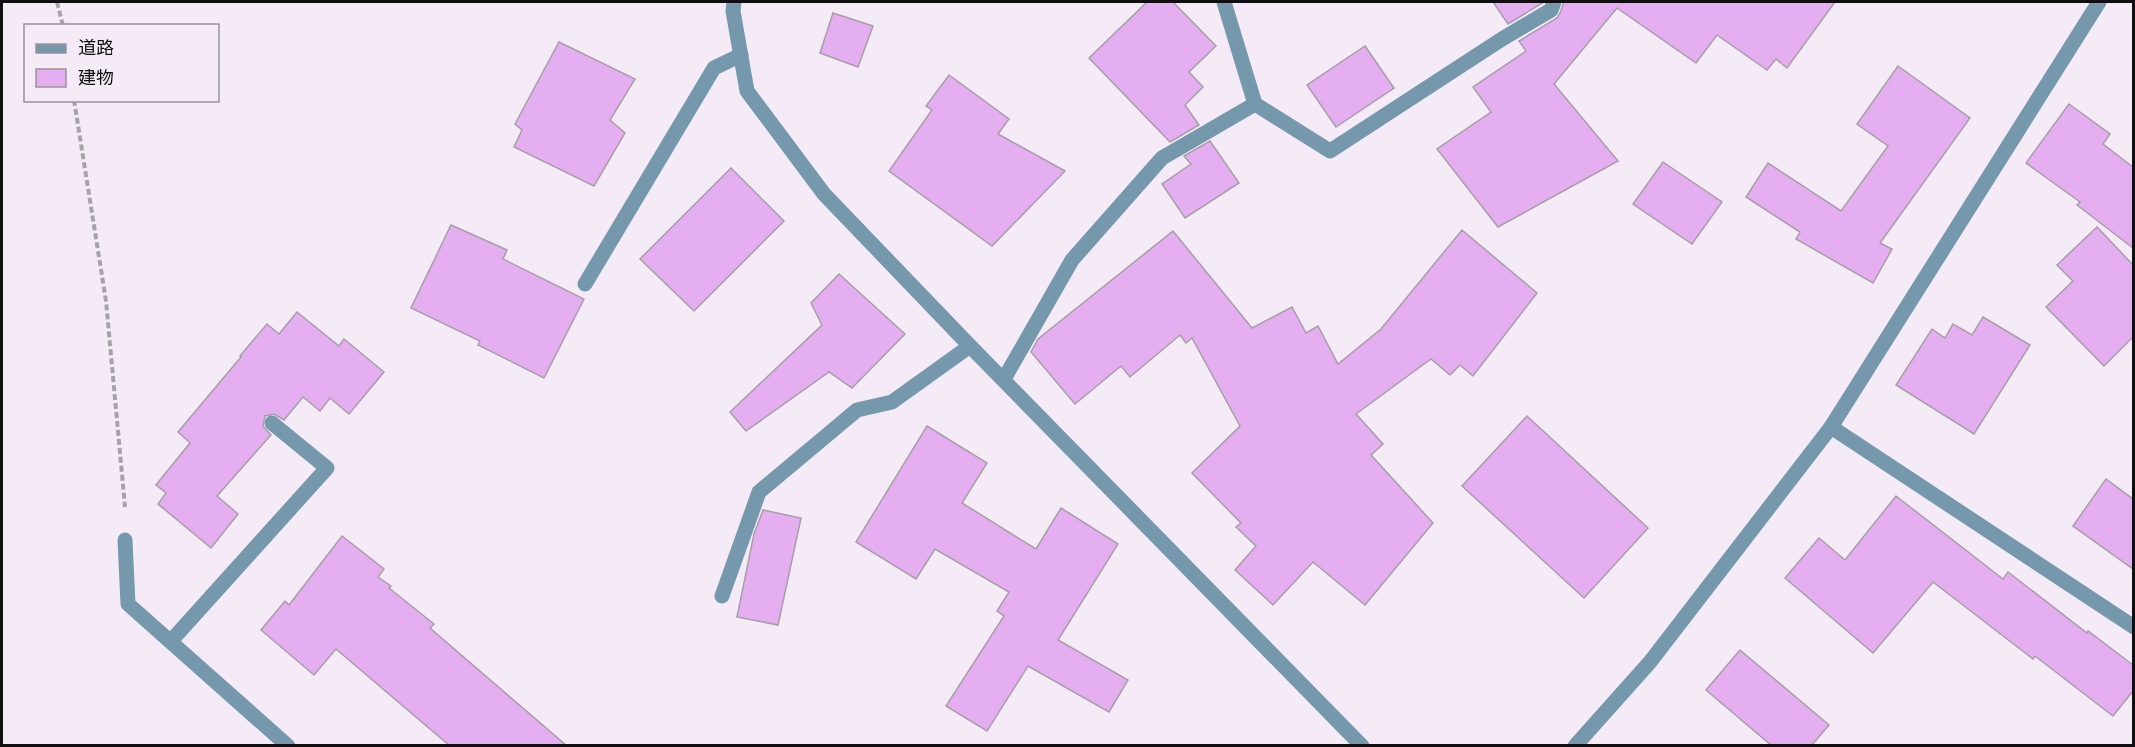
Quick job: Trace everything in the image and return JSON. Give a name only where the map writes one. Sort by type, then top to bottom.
[{"type":"street","points":[[734,2],[733,11],[747,91],[824,194],[1362,746]]},
{"type":"street","points":[[1224,2],[1255,104],[1330,151],[1502,39],[1551,10],[1554,2]]},
{"type":"street","points":[[1575,746],[1650,662],[1831,427],[2099,2]]},
{"type":"street","points":[[585,284],[714,68],[741,55]]},
{"type":"street","points":[[1004,379],[1072,260],[1162,158],[1255,104]]},
{"type":"street","points":[[722,596],[759,492],[857,410],[892,402],[970,346]]},
{"type":"street","points":[[171,641],[327,468],[272,423]]},
{"type":"street","points":[[1831,427],[2133,627]]},
{"type":"street","points":[[125,540],[128,604],[288,746]]},
{"type":"path","points":[[57,2],[62,24]]},
{"type":"path","points":[[74,102],[106,301],[126,496],[125,540]]},
{"type":"building","points":[[1147,2],[1173,2],[1216,46],[1189,72],[1203,87],[1185,105],[1199,125],[1170,142],[1089,58]]},
{"type":"building","points":[[1493,2],[1544,2],[1508,24]]},
{"type":"building","points":[[1564,2],[1835,2],[1787,68],[1776,59],[1767,70],[1717,35],[1696,63],[1617,8],[1554,84],[1618,161],[1498,227],[1437,149],[1491,112],[1473,87],[1526,51],[1519,41],[1557,18]]},
{"type":"building","points":[[833,13],[873,26],[858,67],[820,53]]},
{"type":"building","points":[[559,42],[635,79],[610,120],[625,133],[594,186],[514,147],[522,130],[515,124]]},
{"type":"building","points":[[1365,46],[1394,88],[1336,127],[1307,85]]},
{"type":"building","points":[[1898,66],[1970,118],[1880,243],[1892,249],[1873,283],[1796,239],[1800,232],[1746,197],[1768,163],[1841,211],[1888,146],[1857,124]]},
{"type":"building","points":[[949,75],[1009,119],[998,134],[1065,171],[992,246],[889,171],[932,110],[926,106]]},
{"type":"building","points":[[2069,104],[2110,134],[2103,144],[2133,167],[2133,248],[2077,205],[2080,202],[2026,163]]},
{"type":"building","points":[[1210,141],[1239,183],[1185,218],[1162,184],[1191,164],[1184,156]]},
{"type":"building","points":[[1663,162],[1722,202],[1692,244],[1633,204]]},
{"type":"building","points":[[731,168],[784,221],[694,311],[640,259]]},
{"type":"building","points":[[451,225],[507,250],[503,259],[584,299],[544,378],[478,345],[480,341],[411,308]]},
{"type":"building","points":[[2097,227],[2133,265],[2133,337],[2104,366],[2046,307],[2073,281],[2057,265]]},
{"type":"building","points":[[1462,230],[1537,293],[1473,376],[1460,365],[1450,375],[1431,359],[1356,414],[1383,444],[1371,455],[1433,523],[1365,605],[1313,562],[1273,605],[1235,570],[1256,546],[1236,527],[1241,523],[1192,473],[1240,426],[1192,338],[1186,343],[1180,335],[1130,377],[1121,366],[1075,404],[1031,352],[1038,339],[1173,231],[1252,328],[1292,307],[1306,333],[1318,326],[1338,364],[1381,329]]},
{"type":"building","points":[[839,274],[905,334],[852,388],[829,372],[746,431],[730,412],[822,325],[811,303]]},
{"type":"building","points":[[297,312],[339,346],[344,339],[384,372],[349,414],[330,398],[320,411],[303,397],[284,420],[274,414],[265,416],[263,426],[271,435],[217,496],[238,514],[211,548],[158,504],[166,493],[156,485],[190,443],[178,432],[267,324],[279,334]]},
{"type":"building","points":[[1983,317],[2030,345],[1974,434],[1896,385],[1932,329],[1945,338],[1953,324],[1972,335]]},
{"type":"building","points":[[1527,416],[1648,528],[1584,598],[1462,486]]},
{"type":"building","points":[[927,426],[987,463],[962,503],[1036,549],[1061,508],[1118,544],[1058,640],[1128,680],[1109,712],[1028,666],[987,731],[946,706],[1004,616],[997,611],[1009,592],[935,549],[916,579],[856,542]]},
{"type":"building","points":[[2106,479],[2133,499],[2133,569],[2073,526]]},
{"type":"building","points":[[1896,496],[2003,579],[2008,572],[2133,665],[2133,691],[2113,716],[2035,656],[2033,659],[1933,582],[1873,653],[1785,578],[1819,538],[1845,560]]},
{"type":"building","points":[[763,510],[801,518],[778,625],[737,617],[754,534]]},
{"type":"building","points":[[342,536],[384,569],[378,577],[434,624],[430,628],[567,746],[450,746],[336,649],[314,675],[261,630],[285,601],[289,605]]},
{"type":"building","points":[[1740,650],[1829,725],[1811,746],[1772,746],[1706,690]]}]
